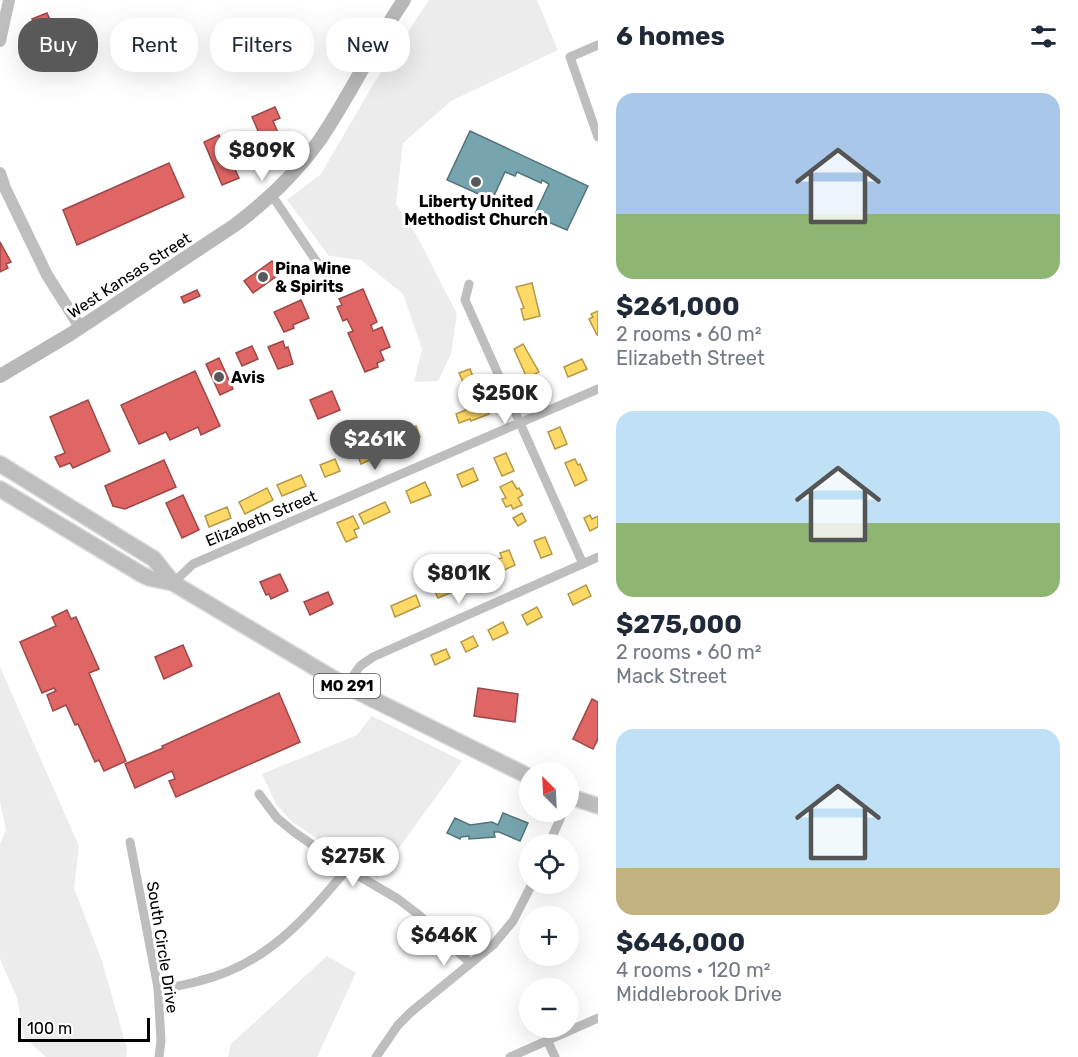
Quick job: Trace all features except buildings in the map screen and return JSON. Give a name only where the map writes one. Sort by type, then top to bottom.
[{"type":"highway","points":[[0,453],[27,474],[38,487]]},
{"type":"highway","name":"MO 291","points":[[0,464],[154,559],[173,583]]},
{"type":"highway","name":"MO 291","points":[[0,489],[141,574],[173,583],[346,686],[519,772]]},
{"type":"highway","points":[[579,800],[598,806]]},
{"type":"main road","name":"West Kansas Street","points":[[0,376],[80,327],[235,225],[271,195],[297,168],[322,136],[404,0]]},
{"type":"street","points":[[0,42],[9,0]]},
{"type":"street","points":[[598,45],[570,57],[598,137]]},
{"type":"street","points":[[0,173],[47,275],[80,327]]},
{"type":"street","points":[[271,195],[331,283]]},
{"type":"street","points":[[469,284],[465,300],[583,564]]},
{"type":"street","name":"Elizabeth Street","points":[[173,583],[193,564],[598,389]]},
{"type":"street","points":[[346,686],[360,666],[373,657],[598,557]]},
{"type":"street","points":[[259,794],[277,818],[347,869],[398,899],[419,915],[471,963]]},
{"type":"street","name":"South Circle Drive","points":[[130,842],[158,988],[161,1041],[159,1057]]},
{"type":"street","points":[[158,988],[211,978],[230,971],[267,951],[311,912],[347,869]]},
{"type":"street","points":[[376,1057],[398,1025],[493,945],[513,921],[527,894]]},
{"type":"street","points":[[510,1057],[598,1018]]},
{"type":"street","points":[[547,1040],[555,1057]]},
{"type":"shaded area","points":[[429,0],[537,0],[558,50],[451,101],[403,143],[396,204],[417,236],[457,314],[451,354],[438,381],[414,382],[422,349],[403,294],[361,260],[329,256],[287,200],[321,174],[381,72],[410,72],[410,29]]},
{"type":"shaded area","points":[[0,667],[79,846],[74,888],[102,961],[127,1049],[126,1057],[46,1057],[24,1037],[17,998],[0,959],[0,844],[6,830],[0,802]]},
{"type":"shaded area","points":[[372,716],[462,761],[377,878],[291,821],[276,804],[262,774],[357,735]]},
{"type":"shaded area","points":[[327,956],[356,973],[317,1057],[228,1057],[231,1044]]},
{"type":"place","name":"Liberty United Methodist Church","points":[[476,182]]},
{"type":"place","name":"Pina Wine & Spirits","points":[[263,277]]},
{"type":"place","name":"Avis","points":[[219,377]]}]
